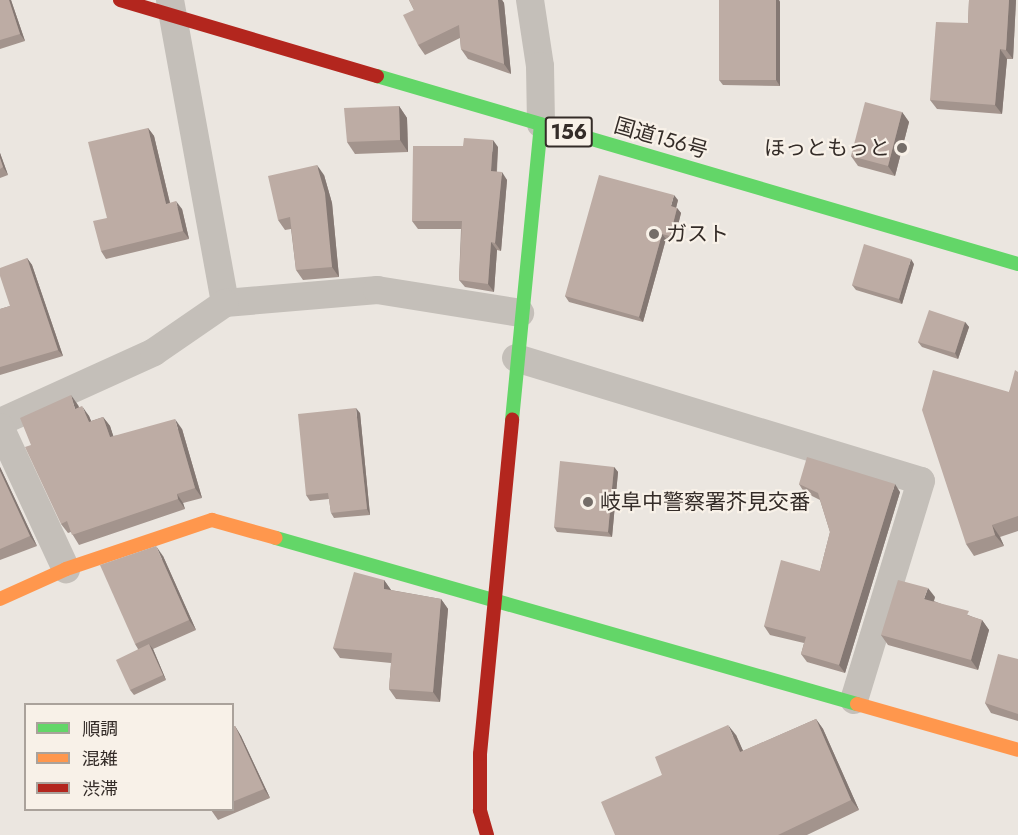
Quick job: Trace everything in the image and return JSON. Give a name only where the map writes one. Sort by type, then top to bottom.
[{"type":"main road","name":"国道156号","points":[[120,0],[172,8],[541,124],[1018,264]]},
{"type":"main road","points":[[487,835],[480,810],[480,754],[492,597],[541,124]]},
{"type":"main road","points":[[0,599],[66,569],[212,520],[854,700],[1018,750]]},
{"type":"street","points":[[530,0],[540,66],[541,124]]},
{"type":"street","points":[[172,8],[225,303]]},
{"type":"street","points":[[0,422],[154,351],[225,303],[377,290],[520,313]]},
{"type":"street","points":[[516,358],[921,481],[854,700]]},
{"type":"street","points":[[0,427],[66,569]]},
{"type":"building","points":[[0,0],[9,0],[20,34],[0,40]]},
{"type":"building","points":[[409,0],[498,0],[504,64],[461,49],[459,25],[418,45],[403,15],[414,10]]},
{"type":"building","points":[[719,0],[776,0],[776,80],[719,80]]},
{"type":"building","points":[[969,0],[1009,0],[1006,50],[1000,49],[995,105],[930,100],[936,22],[968,23]]},
{"type":"building","points":[[865,102],[902,112],[888,166],[851,156]]},
{"type":"building","points":[[399,106],[400,140],[347,142],[344,108]]},
{"type":"building","points":[[148,128],[166,204],[176,201],[183,231],[101,251],[93,221],[107,218],[88,142]]},
{"type":"building","points":[[464,138],[493,140],[491,171],[502,172],[495,243],[491,242],[488,284],[459,280],[462,221],[412,221],[413,146],[463,146]]},
{"type":"building","points":[[317,165],[325,193],[332,267],[296,270],[290,217],[278,220],[268,176]]},
{"type":"building","points":[[599,175],[674,195],[671,206],[677,208],[670,236],[662,234],[639,317],[565,296]]},
{"type":"building","points":[[864,244],[911,259],[899,299],[852,285]]},
{"type":"building","points":[[27,258],[58,350],[0,367],[0,309],[10,306],[0,276],[0,268]]},
{"type":"building","points":[[929,310],[965,322],[955,353],[918,342]]},
{"type":"building","points":[[933,370],[1009,392],[1015,370],[1018,372],[1018,516],[992,525],[995,535],[966,544],[922,410]]},
{"type":"building","points":[[71,395],[75,409],[82,406],[89,422],[103,417],[110,437],[175,419],[195,488],[177,494],[178,499],[72,535],[67,521],[61,524],[25,447],[31,445],[20,418]]},
{"type":"building","points":[[356,408],[367,509],[331,513],[328,493],[306,495],[298,414]]},
{"type":"building","points":[[807,457],[895,484],[839,665],[801,654],[806,637],[764,626],[781,560],[820,571],[830,532],[818,493],[799,484]]},
{"type":"building","name":"岐阜中警察署芥見交番","points":[[560,461],[614,467],[608,532],[554,527]]},
{"type":"building","points":[[0,471],[30,536],[0,549]]},
{"type":"building","points":[[156,546],[189,620],[135,644],[100,565]]},
{"type":"building","points":[[354,572],[384,580],[384,589],[441,599],[433,692],[389,689],[392,653],[333,648]]},
{"type":"building","points":[[898,580],[928,588],[924,599],[969,611],[967,615],[982,620],[971,660],[881,635]]},
{"type":"building","points":[[149,644],[163,675],[130,690],[116,660]]},
{"type":"building","points":[[998,654],[1018,659],[1018,714],[985,703]]},
{"type":"building","points":[[816,719],[851,800],[778,835],[615,835],[601,802],[662,775],[655,757],[728,725],[740,752]]},
{"type":"building","points":[[234,726],[264,789],[234,801]]},
{"type":"traffic: fast","points":[[377,76],[1018,264]]},
{"type":"traffic: fast","points":[[512,420],[541,124]]},
{"type":"traffic: fast","points":[[276,538],[857,704]]},
{"type":"traffic: slow","points":[[0,599],[66,569],[212,520],[276,538]]},
{"type":"traffic: slow","points":[[857,704],[1018,750]]},
{"type":"traffic: jam","points":[[120,0],[377,76]]},
{"type":"traffic: jam","points":[[487,835],[480,810],[480,754],[512,420]]},
{"type":"place","name":"ほっともっと","points":[[902,148]]},
{"type":"place","name":"ガスト","points":[[654,234]]},
{"type":"place","name":"岐阜中警察署芥見交番","points":[[588,502]]}]
